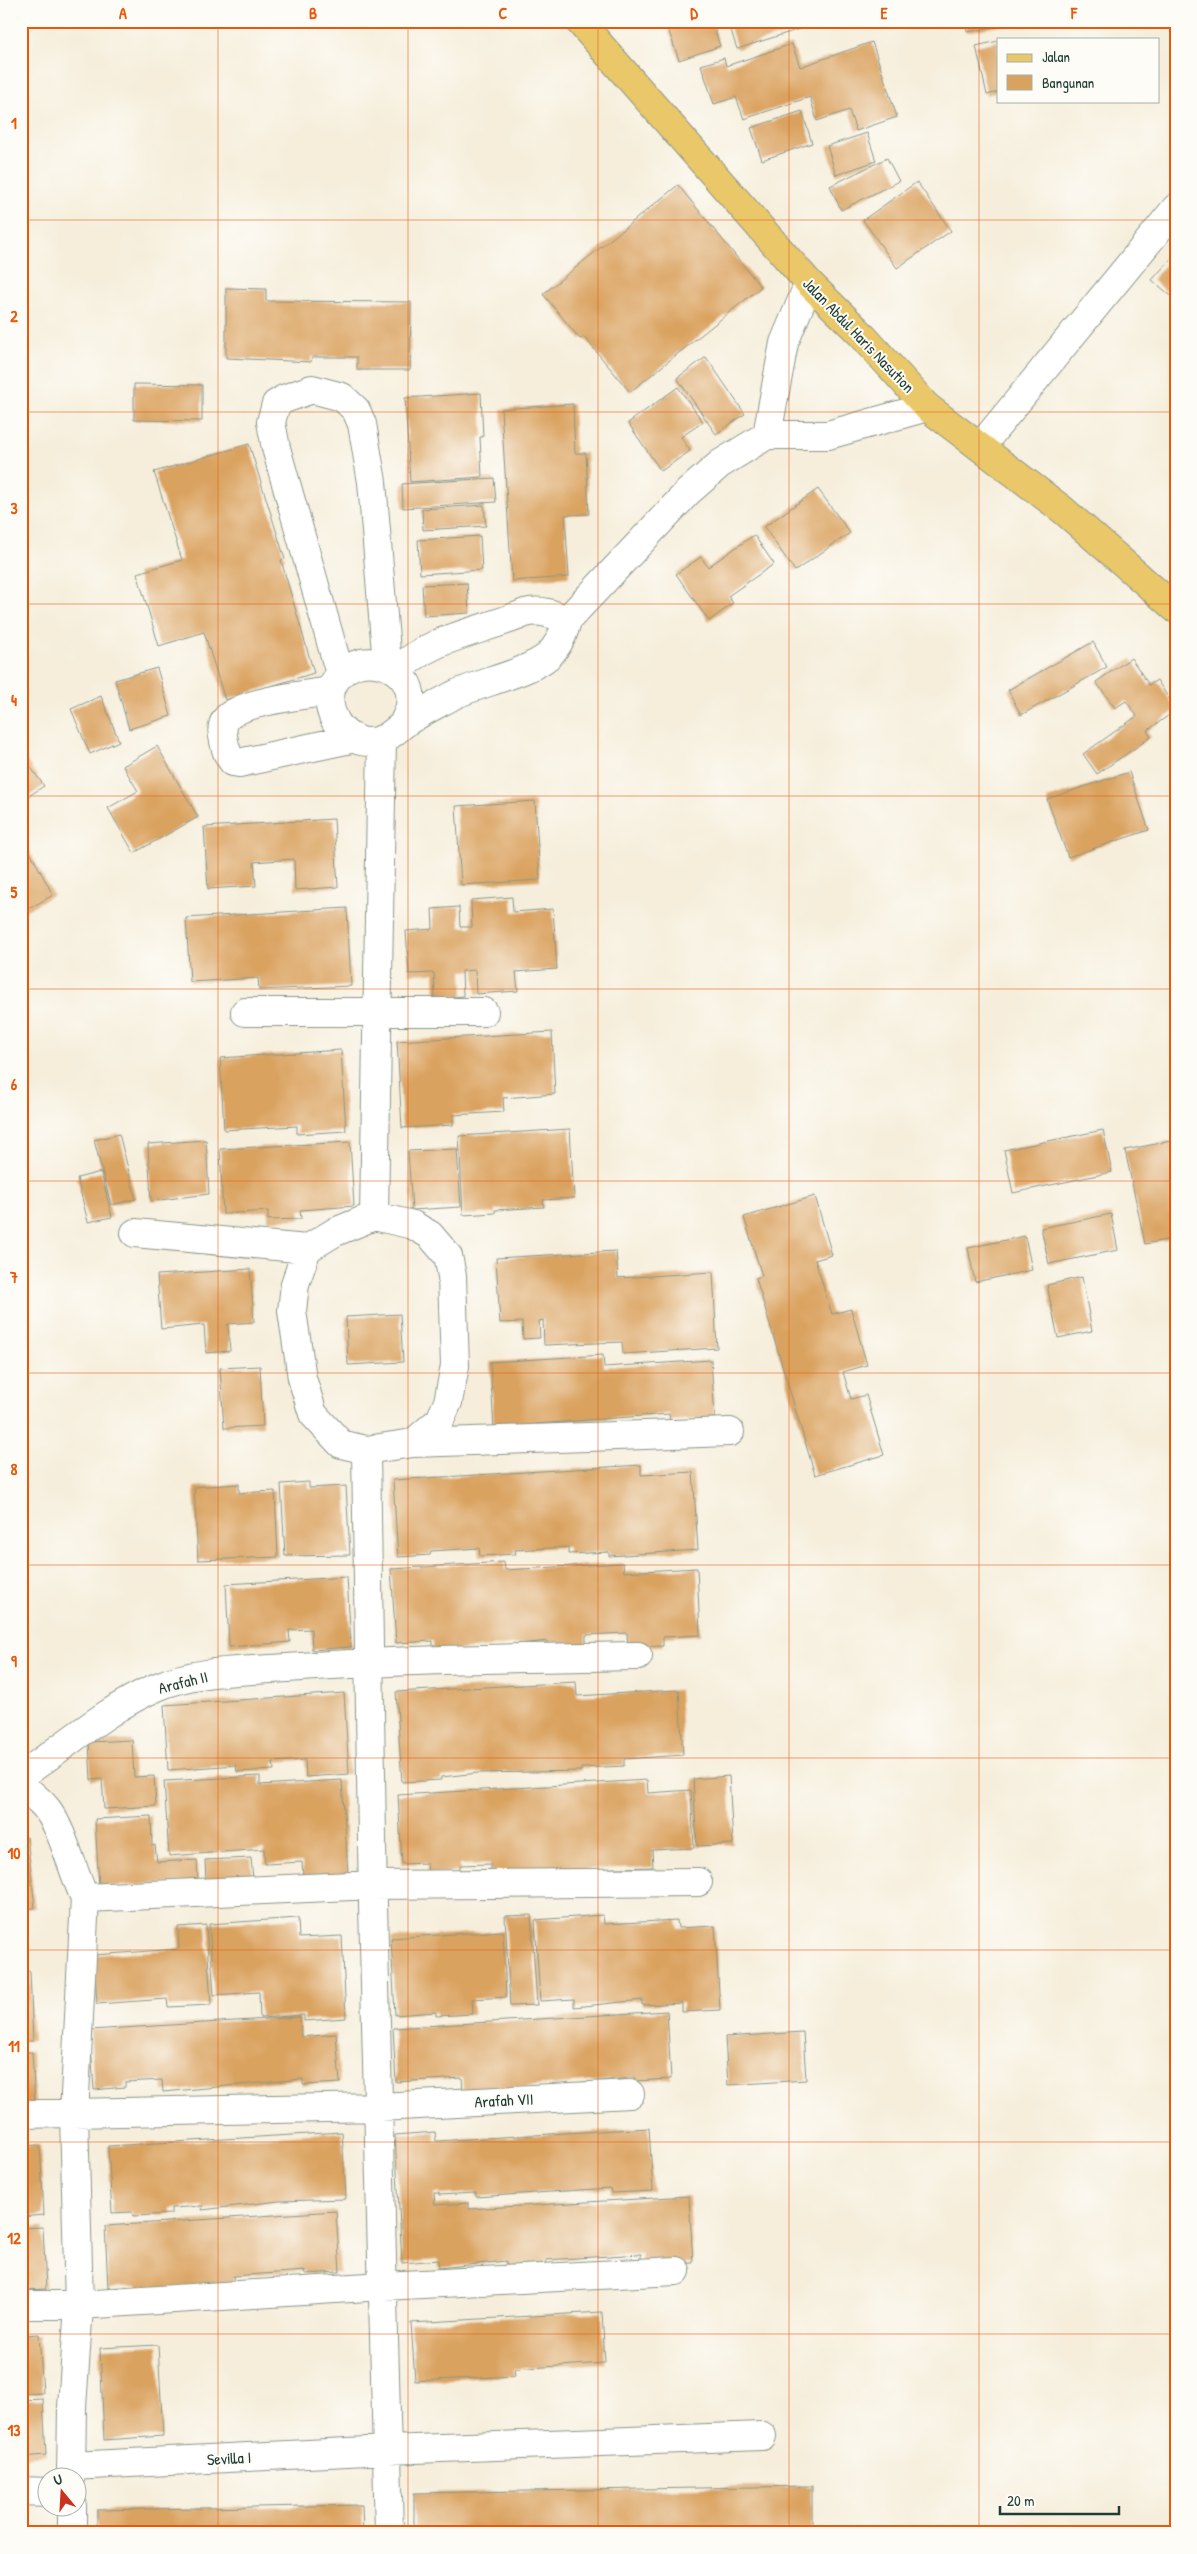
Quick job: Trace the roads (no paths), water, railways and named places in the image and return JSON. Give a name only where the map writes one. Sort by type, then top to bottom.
[{"type":"main road","name":"Jalan Abdul Haris Nasution","points":[[579,21],[808,283],[860,332],[927,407],[1063,510],[1176,609]]},
{"type":"street","points":[[980,447],[1176,208]]},
{"type":"street","points":[[767,435],[784,343],[808,283]]},
{"type":"street","points":[[374,1216],[377,1011],[392,732],[410,706],[408,687],[392,668],[372,482],[362,424],[351,403],[328,392],[312,388],[284,398],[276,404],[271,422],[276,448],[336,682],[330,710],[339,728],[355,738],[368,742],[392,732],[456,694],[547,656],[559,643],[567,620],[688,492],[720,464],[767,435],[828,435],[927,407]]},
{"type":"street","points":[[355,738],[239,763],[233,762],[227,756],[222,729],[227,717],[238,710],[336,682],[362,661],[392,668],[448,640],[534,611],[553,614],[567,620]]},
{"type":"street","points":[[245,1012],[484,1012]]},
{"type":"street","points":[[135,1232],[307,1249],[335,1232],[374,1216],[412,1225],[430,1235],[448,1256],[452,1276],[455,1366],[448,1402],[440,1420],[413,1443]]},
{"type":"street","points":[[307,1249],[294,1284],[292,1311],[302,1378],[313,1414],[341,1444],[366,1450],[413,1443],[730,1432]]},
{"type":"street","points":[[366,1450],[389,2533]]},
{"type":"street","name":"Arafah II","points":[[21,1776],[128,1702],[158,1686],[214,1674],[370,1662],[638,1656]]},
{"type":"street","points":[[21,1785],[46,1808],[60,1834],[72,1870],[85,1898],[74,2115],[79,2305],[72,2407],[71,2466]]},
{"type":"street","points":[[85,1898],[374,1884],[698,1882]]},
{"type":"street","name":"Arafah VII","points":[[21,2114],[74,2115],[379,2107],[630,2094]]},
{"type":"street","points":[[21,2305],[79,2305],[383,2286],[676,2271]]},
{"type":"street","name":"Sevilla I","points":[[88,2470],[387,2450],[762,2436]]},
{"type":"street","points":[[21,2491],[38,2492]]},
{"type":"street","points":[[72,2516],[72,2533]]}]
